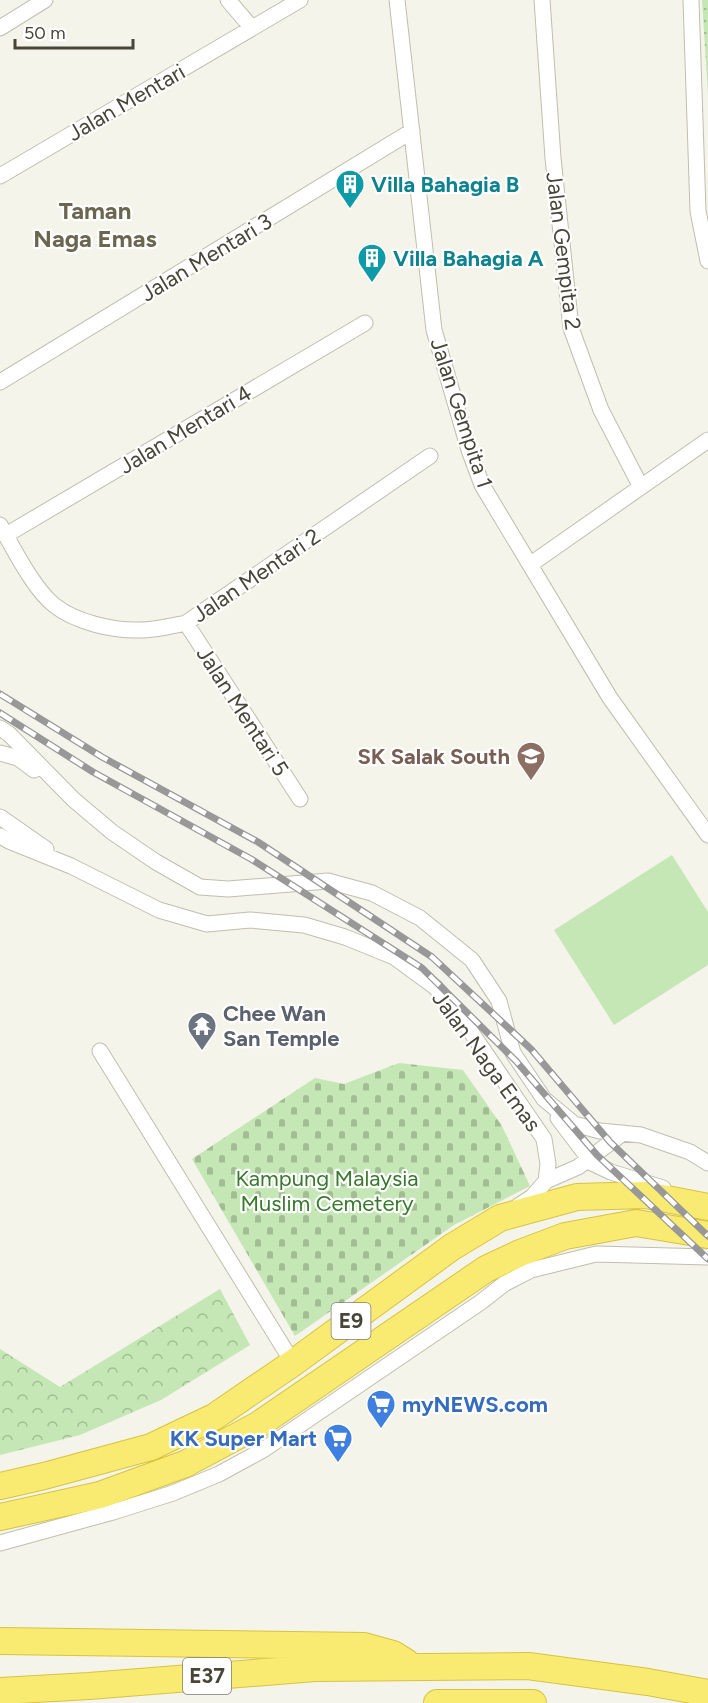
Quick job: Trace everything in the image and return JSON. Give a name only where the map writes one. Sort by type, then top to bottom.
[{"type":"highway","name":"E9","points":[[0,1485],[44,1476],[152,1447],[214,1417],[293,1364],[452,1247],[500,1218],[577,1197],[646,1195],[708,1207]]},
{"type":"highway","name":"E9","points":[[0,1517],[100,1495],[186,1464],[258,1425],[486,1269],[519,1253],[565,1236],[636,1223],[708,1234]]},
{"type":"highway","points":[[0,1641],[364,1646],[393,1654],[413,1666]]},
{"type":"highway","name":"E37","points":[[0,1691],[315,1668],[528,1666],[708,1693]]},
{"type":"highway","points":[[437,1703],[533,1703]]},
{"type":"street","points":[[0,28],[45,0]]},
{"type":"street","points":[[228,0],[252,28]]},
{"type":"street","name":"Jalan Mentari","points":[[0,176],[300,0]]},
{"type":"street","name":"Jalan Gempita 1","points":[[398,0],[434,330],[469,450],[482,485],[610,698],[708,835]]},
{"type":"street","name":"Jalan Gempita 2","points":[[543,0],[553,158],[571,328],[601,410],[640,487]]},
{"type":"street","points":[[691,0],[698,211],[708,261]]},
{"type":"street","name":"Jalan Mentari 3","points":[[0,382],[412,131]]},
{"type":"street","name":"Jalan Mentari 4","points":[[3,530],[365,323]]},
{"type":"street","points":[[531,564],[708,440]]},
{"type":"street","name":"Jalan Mentari 2","points":[[3,530],[36,585],[54,605],[85,622],[123,630],[142,630],[186,623],[430,456]]},
{"type":"street","name":"Jalan Mentari 5","points":[[186,623],[300,799]]},
{"type":"street","name":"Jalan Naga Emas","points":[[0,729],[9,734],[74,800]]},
{"type":"street","name":"Jalan Naga Emas","points":[[0,753],[18,758],[112,832],[156,862],[200,887],[228,889],[328,881],[372,892],[420,918],[472,960],[500,1001],[513,1053],[544,1099],[574,1124],[600,1131],[640,1135],[690,1152],[708,1163]]},
{"type":"street","name":"Jalan Naga Emas","points":[[0,817],[71,866]]},
{"type":"street","name":"Jalan Naga Emas","points":[[0,836],[71,866],[159,910],[207,924],[250,920],[304,925],[345,937],[394,957],[435,987],[458,1013],[544,1139],[549,1164],[546,1181]]},
{"type":"street","points":[[100,1051],[293,1364]]},
{"type":"street","points":[[544,1099],[592,1163],[611,1172],[672,1190],[708,1195]]},
{"type":"street","points":[[500,1218],[532,1197],[546,1181],[578,1167],[623,1133]]},
{"type":"street","points":[[0,1543],[113,1512],[163,1496],[219,1474],[263,1450],[504,1284],[531,1270],[596,1254],[708,1257]]},
{"type":"green space","points":[[702,0],[708,0],[708,95]]},
{"type":"green space","points":[[672,855],[708,912],[708,965],[614,1025],[554,930]]},
{"type":"green space","name":"Kampung Malaysia Muslim Cemetery","points":[[399,1063],[463,1070],[502,1126],[530,1186],[454,1225],[295,1336],[192,1159],[315,1078],[344,1084]]},
{"type":"green space","points":[[220,1289],[250,1345],[161,1400],[80,1435],[0,1455],[0,1349],[60,1387]]},
{"type":"railway","points":[[0,694],[102,757],[258,842],[432,957],[531,1049],[610,1142],[708,1236]]},
{"type":"railway","points":[[0,713],[93,772],[251,859],[422,968],[516,1061],[597,1155],[708,1259]]},
{"type":"place","name":"Villa Bahagia B","points":[[350,210]]},
{"type":"place","name":"Villa Bahagia A","points":[[372,284]]},
{"type":"place","name":"SK Salak South","points":[[531,782]]},
{"type":"place","name":"Chee Wan San Temple","points":[[202,1052]]},
{"type":"place","name":"myNEWS.com","points":[[381,1430]]},
{"type":"place","name":"KK Super Mart","points":[[338,1464]]},
{"type":"district","name":"Taman Naga Emas","points":[[95,225]]}]
